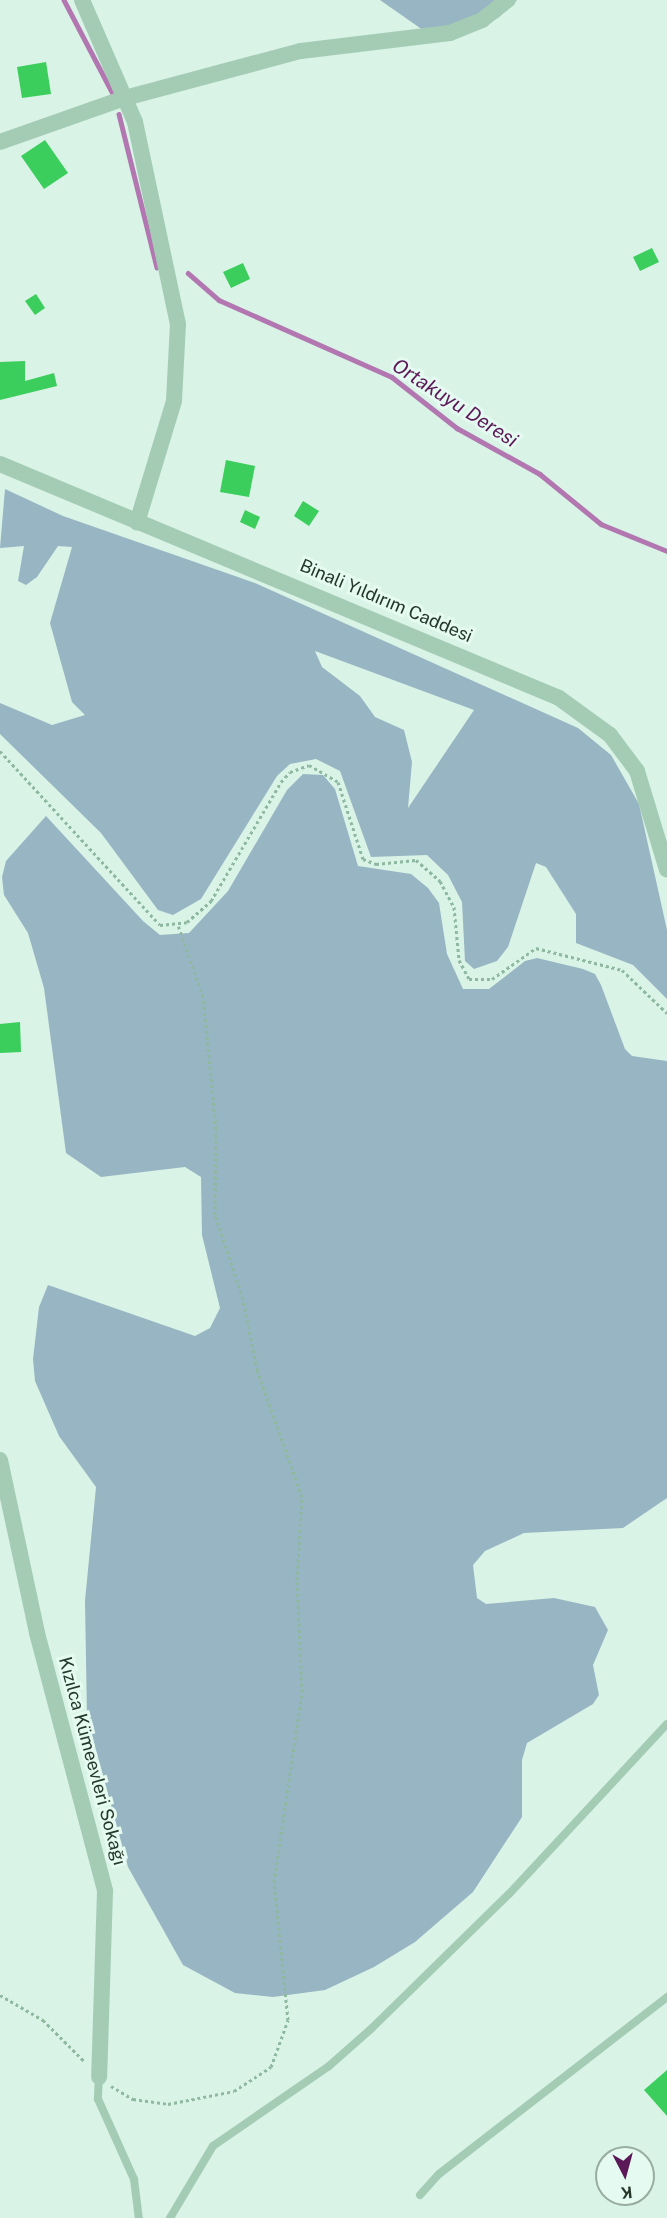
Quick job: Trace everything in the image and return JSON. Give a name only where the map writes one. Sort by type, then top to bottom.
[{"type":"street","points":[[82,0],[125,98],[148,170],[178,324],[174,402],[136,523]]},
{"type":"street","points":[[0,142],[125,98],[301,51],[450,33],[482,20],[508,0]]},
{"type":"street","name":"Binali Yıldırım Caddesi","points":[[0,464],[136,523],[559,698],[624,750],[637,771],[663,836],[667,870]]},
{"type":"street","name":"Kızılca Kümeevleri Sokağı","points":[[0,1460],[37,1633],[105,1891],[99,2077]]},
{"type":"lane","points":[[170,2218],[213,2146],[329,2066],[371,2029],[509,1894],[667,1724]]},
{"type":"lane","points":[[420,2195],[438,2174],[667,1997]]},
{"type":"lane","points":[[99,2077],[98,2099],[134,2179],[139,2218]]},
{"type":"path","points":[[0,751],[75,827],[145,913],[160,925],[178,925],[211,901],[282,782],[309,765],[338,782],[363,859],[376,864],[416,860],[440,881],[454,908],[459,960],[469,979],[492,979],[536,948],[622,970],[667,1013]]},
{"type":"path","points":[[0,1995],[43,2020],[99,2077],[149,2103],[234,2091],[271,2067],[288,2020],[274,1882],[302,1692],[297,1581],[302,1497],[257,1370],[243,1299],[217,1223],[216,1129],[203,997],[178,925]]},
{"type":"shaded area","points":[[380,0],[517,0],[498,18],[430,35]]},
{"type":"shaded area","points":[[5,489],[63,516],[255,583],[578,728],[611,755],[639,804],[667,930],[667,999],[633,965],[576,943],[576,914],[546,867],[536,863],[508,947],[497,961],[474,969],[465,961],[462,902],[448,875],[427,855],[371,857],[340,771],[316,759],[290,764],[277,776],[201,899],[173,915],[158,910],[101,833],[0,734],[0,703],[52,725],[85,715],[72,702],[50,623],[72,547],[58,546],[37,577],[26,585],[18,581],[24,546],[0,548]],"holes":[[[315,651],[474,710],[408,808],[412,762],[404,730],[375,717],[360,696],[322,667]]]},
{"type":"shaded area","points":[[303,774],[323,775],[335,789],[358,866],[411,874],[428,888],[439,903],[447,954],[463,989],[489,989],[525,961],[537,958],[583,969],[595,974],[601,985],[625,1049],[632,1056],[667,1061],[667,1498],[623,1528],[524,1533],[485,1551],[473,1565],[477,1598],[486,1604],[554,1598],[595,1607],[608,1630],[593,1665],[599,1695],[593,1704],[527,1743],[522,1760],[522,1817],[473,1892],[415,1942],[374,1967],[325,1990],[273,1997],[235,1993],[183,1965],[128,1867],[87,1717],[85,1601],[96,1487],[59,1436],[35,1381],[33,1359],[39,1307],[48,1285],[195,1336],[210,1328],[220,1308],[202,1235],[201,1177],[185,1167],[101,1177],[66,1153],[44,988],[28,933],[4,895],[2,877],[6,861],[46,816],[143,921],[160,935],[189,933],[228,891],[287,790]]},
{"type":"building","points":[[46,62],[51,94],[22,98],[17,67]]},
{"type":"building","points":[[45,140],[68,173],[44,189],[21,156]]},
{"type":"building","points":[[652,248],[659,262],[640,271],[633,257]]},
{"type":"building","points":[[243,263],[250,279],[231,288],[223,272]]},
{"type":"building","points":[[36,294],[45,308],[35,315],[25,301]]},
{"type":"building","points":[[25,361],[25,381],[54,373],[57,386],[0,400],[0,362]]},
{"type":"building","points":[[226,460],[255,466],[249,497],[220,492]]},
{"type":"building","points":[[303,501],[319,511],[309,526],[294,516]]},
{"type":"building","points":[[245,510],[260,517],[255,529],[240,522]]},
{"type":"building","points":[[20,1022],[21,1052],[0,1053],[0,1024]]},
{"type":"building","points":[[667,2070],[667,2116],[644,2090]]},
{"type":"waterway","name":"Ortakuyu Deresi","points":[[64,0],[112,92]]},
{"type":"waterway","name":"Ortakuyu Deresi","points":[[119,114],[157,267]]},
{"type":"waterway","name":"Ortakuyu Deresi","points":[[188,273],[219,300],[392,377],[457,428],[540,474],[601,524],[667,551]]}]
